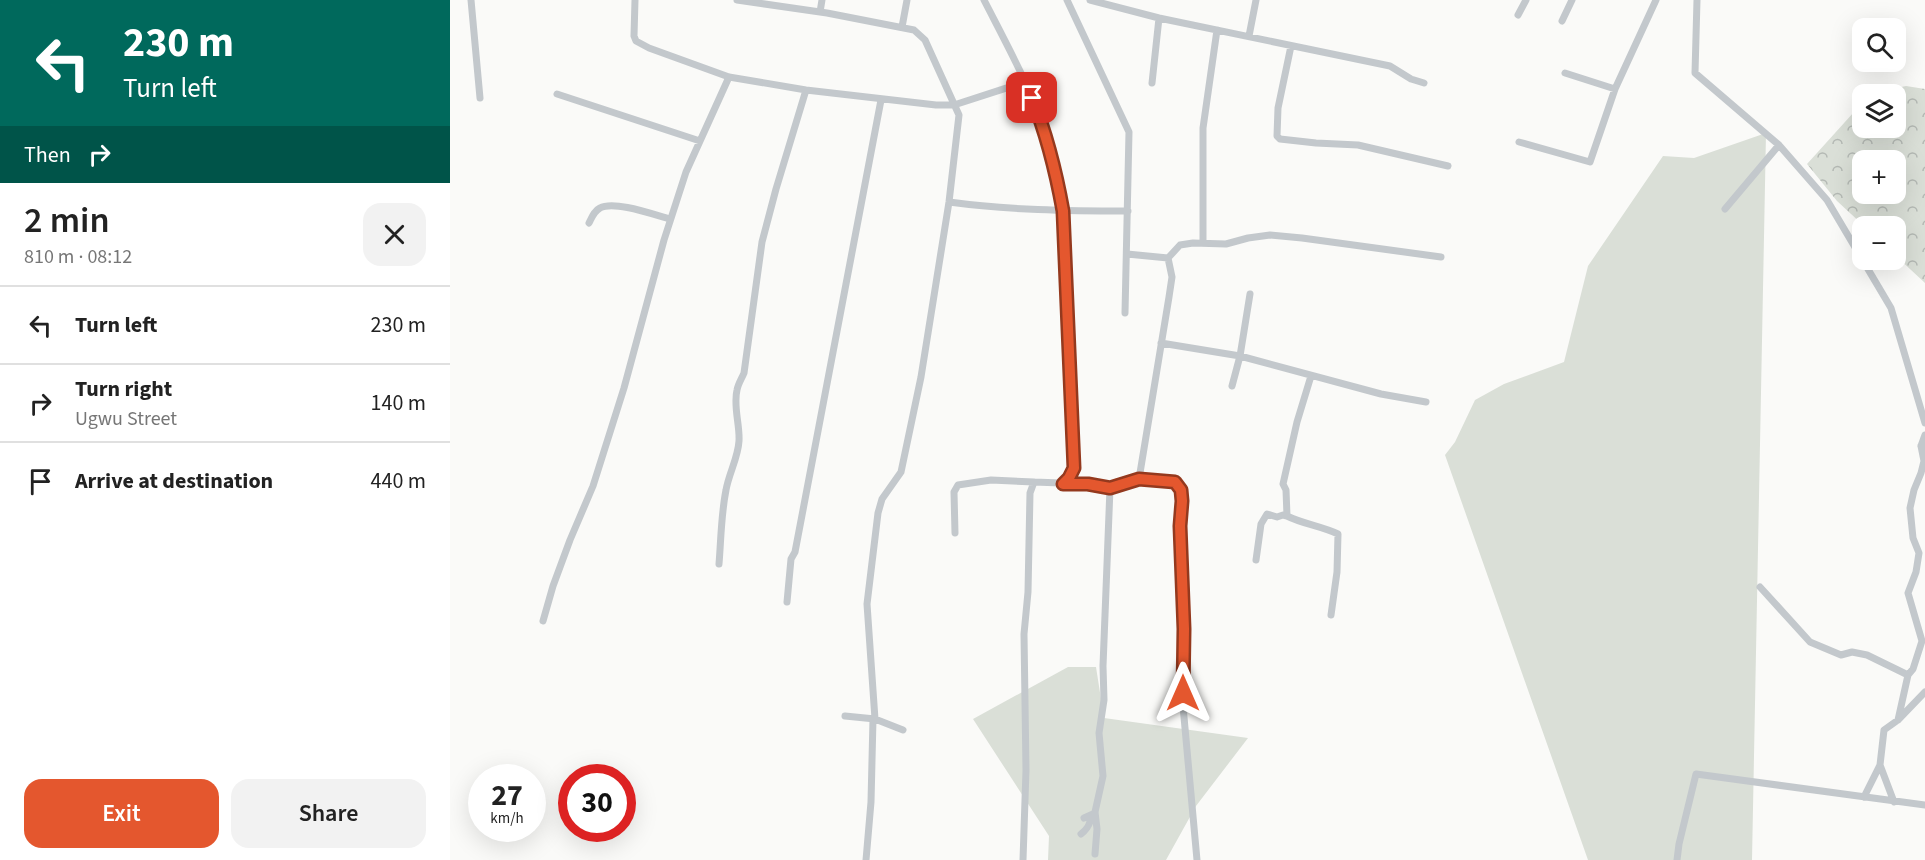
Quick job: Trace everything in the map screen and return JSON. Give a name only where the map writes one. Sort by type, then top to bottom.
[{"type":"street","points":[[471,0],[480,98]]},
{"type":"street","points":[[635,0],[634,36],[636,41],[649,48],[729,76],[806,90],[881,100],[954,105],[1025,82]]},
{"type":"street","points":[[737,0],[820,12],[914,30],[925,40],[959,115],[949,202],[921,377],[901,472],[882,500],[878,513],[867,604],[874,719],[866,860]]},
{"type":"street","points":[[820,12],[822,0]]},
{"type":"street","points":[[902,27],[907,0]]},
{"type":"street","points":[[984,0],[1025,82],[1046,131],[1058,178],[1063,211],[1074,468],[1063,484]]},
{"type":"street","points":[[1067,0],[1129,132],[1125,313]]},
{"type":"street","points":[[1090,0],[1159,18],[1390,66],[1411,79],[1424,83]]},
{"type":"street","points":[[1249,36],[1256,0]]},
{"type":"street","points":[[1518,15],[1526,0]]},
{"type":"street","points":[[1562,21],[1572,0]]},
{"type":"street","points":[[1519,142],[1590,162],[1615,89],[1656,0]]},
{"type":"street","points":[[1697,0],[1695,73],[1779,145],[1827,200],[1891,308],[1925,423]]},
{"type":"street","points":[[1152,83],[1159,18]]},
{"type":"street","points":[[1203,243],[1203,128],[1216,30]]},
{"type":"street","points":[[1291,46],[1278,108],[1277,136],[1280,139],[1358,145],[1448,166]]},
{"type":"street","points":[[1565,73],[1615,89]]},
{"type":"street","points":[[543,621],[567,549],[593,486],[624,388],[670,219],[686,172],[729,76]]},
{"type":"street","points":[[719,564],[725,497],[737,456],[739,440],[736,391],[744,373],[762,242],[806,90]]},
{"type":"street","points":[[557,94],[700,141]]},
{"type":"street","points":[[787,602],[790,559],[795,552],[881,100]]},
{"type":"street","points":[[1725,209],[1779,145]]},
{"type":"street","points":[[949,202],[992,208],[1128,211]]},
{"type":"street","points":[[589,223],[595,211],[603,206],[615,205],[670,219]]},
{"type":"street","points":[[1168,258],[1180,245],[1226,244],[1248,238],[1281,236],[1441,257]]},
{"type":"street","points":[[1127,255],[1168,258]]},
{"type":"street","points":[[1139,479],[1172,277],[1168,258]]},
{"type":"street","points":[[1232,386],[1240,356],[1250,294]]},
{"type":"street","points":[[1161,344],[1240,356],[1382,394],[1426,402]]},
{"type":"street","points":[[1287,516],[1286,490],[1283,484],[1297,422],[1311,375]]},
{"type":"street","points":[[1898,720],[1908,675],[1913,669],[1922,641],[1908,593],[1917,572],[1919,553],[1913,538],[1910,508],[1924,461],[1925,435]]},
{"type":"street","points":[[955,533],[954,492],[958,485],[991,480],[1088,484],[1110,488],[1139,479],[1175,482],[1181,490],[1183,706],[1197,860]]},
{"type":"street","points":[[1023,860],[1026,770],[1024,634],[1028,592],[1030,493],[1034,482]]},
{"type":"street","points":[[1081,834],[1088,828],[1094,813],[1103,776],[1099,733],[1104,700],[1103,666],[1110,488]]},
{"type":"street","points":[[1256,560],[1261,524],[1267,514],[1277,517],[1287,516],[1299,522],[1321,526],[1338,534],[1337,572],[1331,615]]},
{"type":"street","points":[[1760,587],[1810,642],[1841,655],[1852,652],[1867,655],[1908,675]]},
{"type":"street","points":[[1864,797],[1880,765],[1884,730],[1898,720],[1925,692]]},
{"type":"street","points":[[845,716],[874,719],[903,730]]},
{"type":"street","points":[[1880,765],[1894,802]]},
{"type":"street","points":[[1677,860],[1696,774],[1925,805]]},
{"type":"street","points":[[1084,818],[1094,813]]},
{"type":"street","points":[[1094,813],[1097,829],[1095,854]]},
{"type":"green space","points":[[1906,86],[1925,89],[1925,283],[1906,265],[1906,216],[1853,216],[1837,201],[1807,164],[1852,114],[1852,138],[1906,138]]},
{"type":"green space","points":[[1766,133],[1752,860],[1588,860],[1445,455],[1455,442],[1475,400],[1504,384],[1564,362],[1588,266],[1663,156],[1694,158]]},
{"type":"green space","points":[[1068,667],[1096,667],[1104,718],[1248,738],[1196,806],[1166,860],[1048,860],[1049,836],[973,719]]},
{"type":"route","points":[[1032,98],[1046,131],[1058,178],[1063,211],[1074,468],[1063,484],[1088,484],[1110,488],[1139,479],[1175,482],[1181,490],[1183,693]]}]
